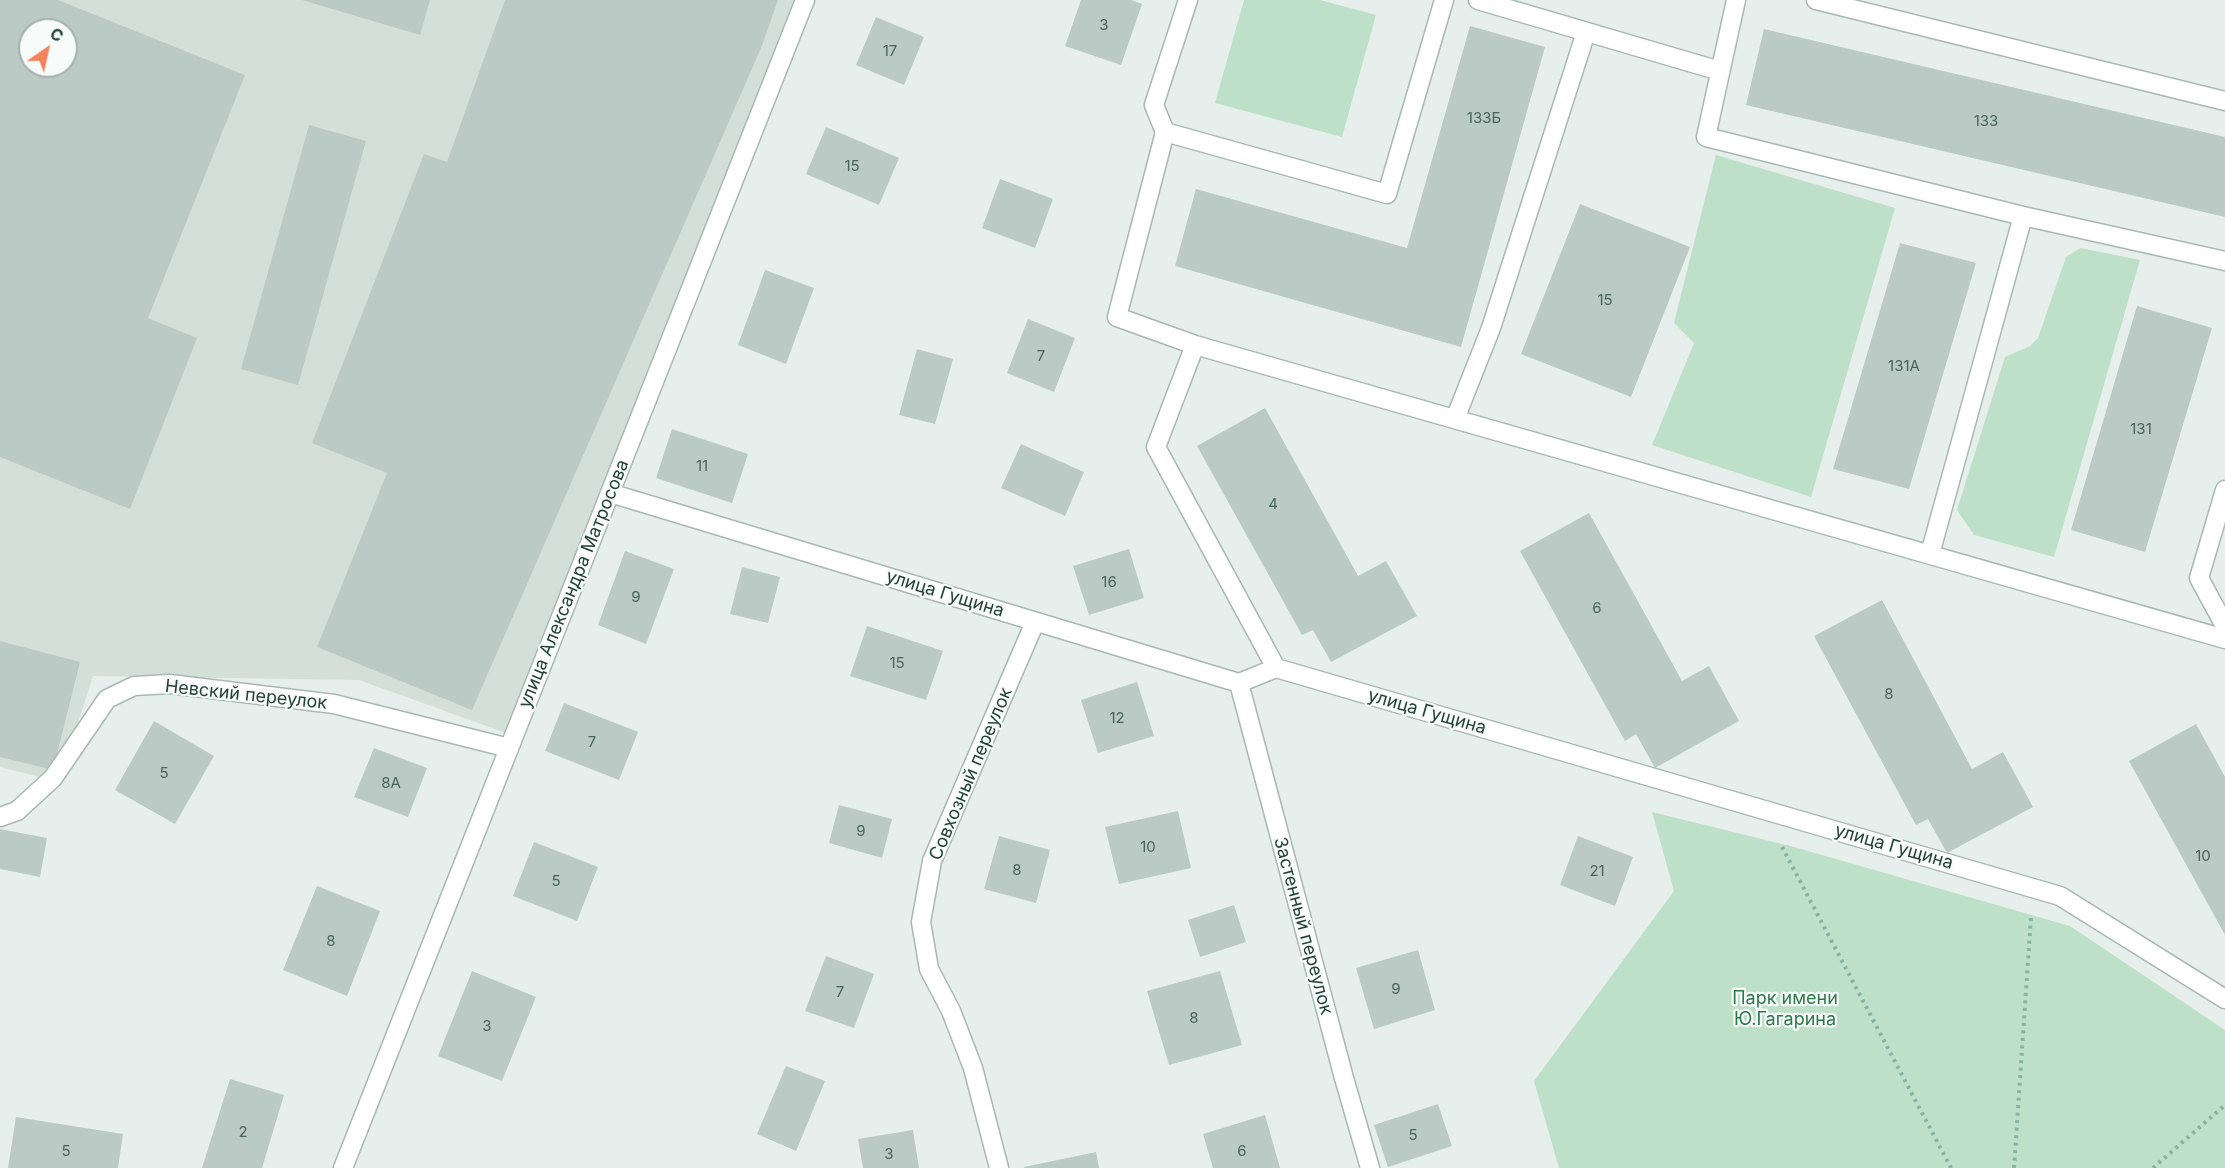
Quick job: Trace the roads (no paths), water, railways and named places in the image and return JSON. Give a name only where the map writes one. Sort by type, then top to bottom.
[{"type":"street","name":"улица Александра Матросова","points":[[343,1168],[805,0]]},
{"type":"street","points":[[1188,0],[1154,105],[1165,132],[1117,317],[1195,345],[2225,639]]},
{"type":"street","points":[[1165,132],[1387,194],[1444,0]]},
{"type":"street","points":[[1478,0],[1720,71]]},
{"type":"street","points":[[1736,0],[1706,137],[2023,216],[2225,261]]},
{"type":"street","points":[[1816,0],[2225,101]]},
{"type":"street","points":[[1455,419],[1491,328],[1586,32]]},
{"type":"street","points":[[1930,554],[2023,216]]},
{"type":"street","points":[[1195,345],[1156,447],[1276,668],[1239,683]]},
{"type":"street","points":[[2225,490],[2199,578],[2225,626]]},
{"type":"street","name":"улица Гущина","points":[[610,493],[1239,683]]},
{"type":"street","name":"Совхозный переулок","points":[[999,1168],[973,1068],[951,1011],[929,969],[921,922],[932,861],[1035,622]]},
{"type":"street","name":"улица Гущина","points":[[1276,668],[2060,896],[2225,999]]},
{"type":"street","name":"Застенный переулок","points":[[1239,683],[1370,1168]]},
{"type":"street","name":"Невский переулок","points":[[0,817],[17,811],[53,778],[107,699],[134,686],[170,684],[334,704],[509,748]]},
{"type":"park label","name":"Парк имени Ю.Гагарина","points":[[1785,1009]]}]
